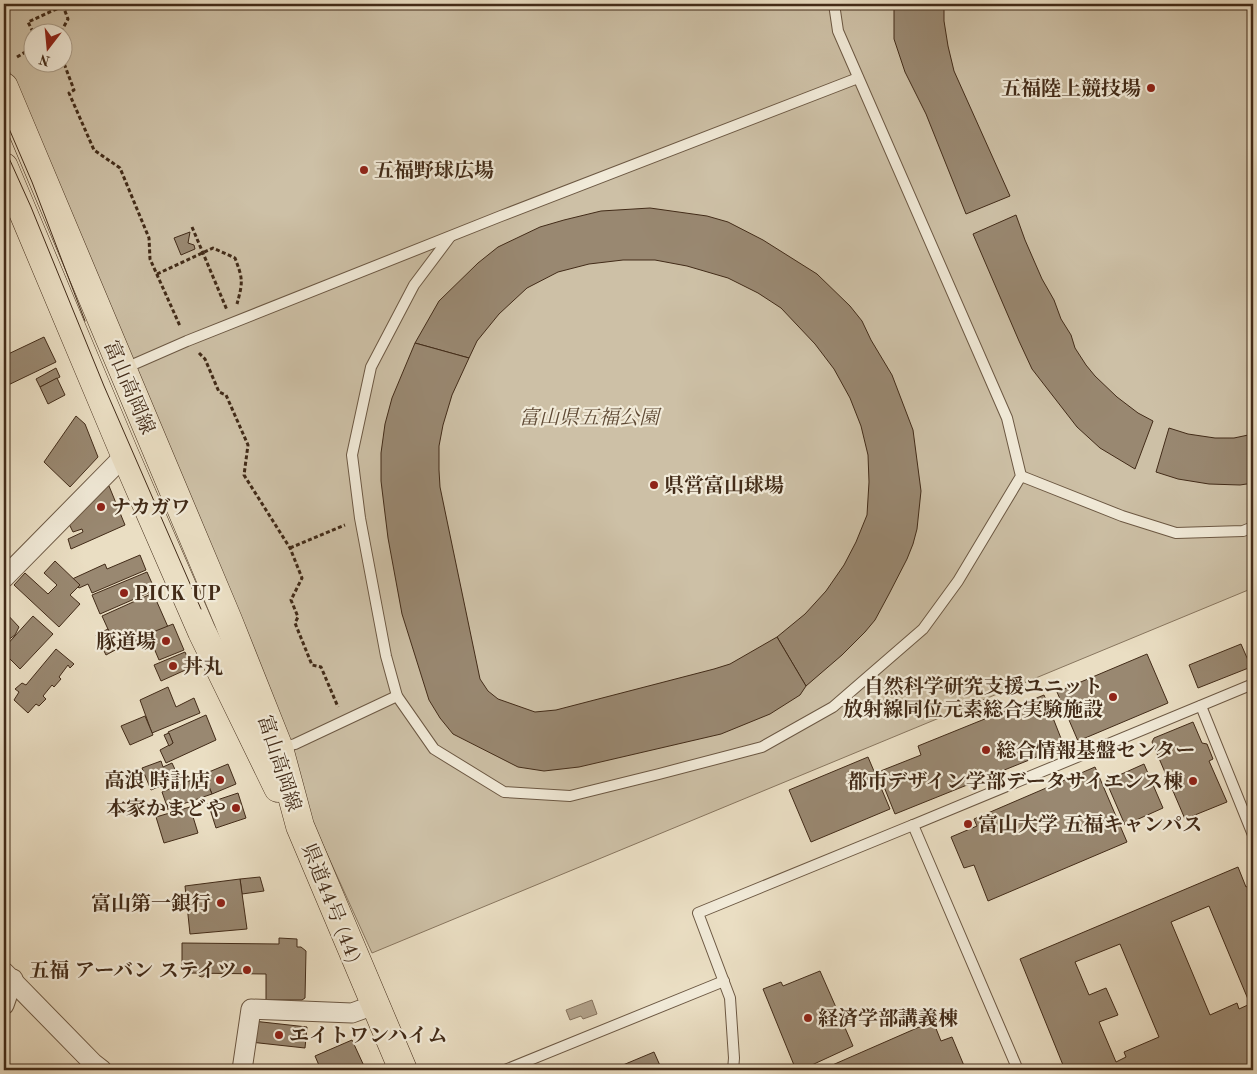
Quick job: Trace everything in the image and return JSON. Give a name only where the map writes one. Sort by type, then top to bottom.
[{"type":"main road","name":"富山高岡線","points":[[4,87],[228,620],[279,748],[300,826]]},
{"type":"main road","name":"富山高岡線","points":[[4,167],[125,455],[206,641],[269,772],[300,826]]},
{"type":"main road","name":"県道44号 (44)","points":[[300,826],[374,1005]]},
{"type":"main road","points":[[374,1005],[403,1070]]},
{"type":"street","points":[[4,578],[125,455]]},
{"type":"street","points":[[4,1005],[8,976]]},
{"type":"street","points":[[8,976],[84,1063],[102,1070]]},
{"type":"street","points":[[242,1070],[251,1009],[352,1013],[374,1005]]},
{"type":"lane","points":[[450,237],[414,285],[371,366],[352,455],[360,518],[386,656],[397,696],[434,749],[504,792],[570,796],[762,747],[833,707],[923,630],[958,581],[1021,476],[1007,418],[838,31],[834,4]]},
{"type":"lane","points":[[122,369],[450,237],[858,78]]},
{"type":"lane","points":[[1021,476],[1122,516],[1176,533],[1243,531],[1253,527]]},
{"type":"lane","points":[[733,1070],[730,998],[698,913],[1253,684]]},
{"type":"lane","points":[[279,748],[295,744],[397,696]]},
{"type":"lane","points":[[1201,706],[1253,835]]},
{"type":"lane","points":[[913,825],[1018,1070]]},
{"type":"lane","points":[[508,1070],[724,981]]},
{"type":"path","points":[[28,22],[63,5],[68,19],[66,22]]},
{"type":"path","points":[[17,57],[22,54]]},
{"type":"path","points":[[67,72],[74,90],[69,93],[94,150],[120,168],[149,238],[150,259],[187,342],[205,359],[220,392],[226,395],[248,445],[244,475],[290,548],[302,578],[291,600],[298,617],[295,623],[312,665],[321,667],[344,720]]},
{"type":"path","points":[[192,227],[232,324]]},
{"type":"path","points":[[156,274],[212,248],[235,258],[242,277],[242,285],[232,324]]},
{"type":"path","points":[[290,548],[360,518]]},
{"type":"green space","name":"富山県五福公園","points":[[4,4],[1253,4],[1253,588],[372,953],[279,748],[122,369],[4,57]]},
{"type":"shaded area","points":[[592,1000],[597,1014],[583,1019],[581,1016],[570,1020],[566,1010]]},
{"type":"building","points":[[894,4],[944,4],[944,21],[954,71],[1010,196],[966,214],[926,114],[905,72],[894,39]]},
{"type":"building","points":[[650,208],[707,216],[728,222],[763,240],[817,274],[850,306],[862,321],[892,375],[913,430],[921,491],[917,529],[907,559],[875,620],[842,655],[806,686],[777,637],[805,614],[826,591],[844,565],[856,542],[867,515],[868,455],[861,426],[850,398],[834,369],[815,344],[781,308],[758,293],[728,278],[687,266],[655,260],[623,260],[589,264],[558,272],[527,288],[499,314],[477,341],[469,358],[415,343],[439,301],[478,263],[498,247],[540,227],[564,220],[601,211]]},
{"type":"building","points":[[1016,215],[1042,279],[1054,300],[1061,319],[1071,335],[1075,348],[1086,365],[1117,397],[1138,413],[1153,421],[1135,469],[1100,448],[1077,427],[1032,369],[973,234]]},
{"type":"building","points":[[190,232],[188,243],[194,245],[195,249],[181,255],[174,238]]},
{"type":"building","points":[[44,337],[56,362],[4,387],[4,356]]},
{"type":"building","points":[[415,343],[469,358],[452,395],[443,425],[439,446],[439,470],[440,487],[480,679],[488,691],[498,699],[535,712],[556,710],[730,664],[777,637],[806,686],[800,695],[770,714],[721,734],[579,767],[544,771],[518,767],[453,734],[429,700],[402,614],[388,538],[381,481],[381,453],[385,424],[392,398]]},
{"type":"building","points":[[56,368],[60,377],[40,387],[36,379]]},
{"type":"building","points":[[57,378],[65,395],[48,404],[40,387]]},
{"type":"building","points":[[76,416],[85,424],[98,457],[70,487],[44,462]]},
{"type":"building","points":[[1169,428],[1188,434],[1215,438],[1234,438],[1253,434],[1253,483],[1240,485],[1209,484],[1178,479],[1156,472]]},
{"type":"building","name":"ナカガワ","points":[[109,486],[125,525],[71,549],[68,539],[83,532],[82,529],[73,532],[69,524],[101,490]]},
{"type":"building","points":[[140,555],[146,570],[92,593],[88,584],[79,588],[70,580],[105,564],[107,569]]},
{"type":"building","points":[[55,561],[80,585],[70,595],[80,604],[59,627],[14,585],[25,573],[48,594],[57,585],[44,573]]},
{"type":"building","name":"PICK UP","points":[[147,572],[155,590],[100,614],[92,595]]},
{"type":"building","points":[[153,593],[168,627],[117,649],[102,616]]},
{"type":"building","points":[[4,611],[19,627],[15,635],[4,643]]},
{"type":"building","points":[[33,616],[53,634],[20,669],[4,653],[4,648]]},
{"type":"building","points":[[173,624],[184,650],[159,660],[148,634]]},
{"type":"building","points":[[108,629],[117,649],[106,655],[96,635]]},
{"type":"building","points":[[1241,644],[1251,667],[1198,688],[1189,665]]},
{"type":"building","points":[[56,649],[74,664],[70,668],[68,665],[59,677],[61,679],[54,687],[52,685],[43,696],[46,699],[39,706],[36,704],[28,713],[14,700],[19,692],[15,689],[22,683],[26,685]]},
{"type":"building","name":"丼丸","points":[[185,652],[192,667],[161,681],[154,665]]},
{"type":"building","name":"自然科学研究支援ユニット 放射線同位元素総合実験施設","points":[[1147,654],[1168,703],[1078,741],[1057,692]]},
{"type":"building","points":[[168,687],[176,707],[194,698],[200,713],[152,733],[140,700]]},
{"type":"building","name":"総合情報基盤センター","points":[[1044,695],[1064,746],[895,814],[878,772],[921,755],[918,746]]},
{"type":"building","points":[[206,715],[216,740],[166,763],[160,750],[173,743],[168,732]]},
{"type":"building","points":[[145,716],[153,735],[130,745],[121,726]]},
{"type":"building","name":"都市デザイン学部データサイエンス棟","points":[[1193,722],[1202,743],[1207,744],[1213,759],[1209,761],[1227,802],[1185,819],[1152,742],[1154,738]]},
{"type":"building","points":[[169,733],[173,743],[169,746],[164,735]]},
{"type":"building","points":[[868,757],[890,809],[811,842],[789,790]]},
{"type":"building","points":[[161,761],[163,767],[172,763],[179,778],[151,790],[142,768]]},
{"type":"building","name":"高浪 時計店","points":[[228,764],[236,784],[212,794],[204,774]]},
{"type":"building","points":[[1144,764],[1163,808],[1125,825],[1106,781]]},
{"type":"building","points":[[1095,767],[1127,842],[988,901],[974,865],[964,868],[951,837],[977,826],[974,819]]},
{"type":"building","points":[[204,775],[212,794],[168,809],[162,792]]},
{"type":"building","points":[[238,793],[246,818],[216,828],[208,803]]},
{"type":"building","points":[[167,804],[168,809],[156,813],[154,808]]},
{"type":"building","points":[[190,807],[198,833],[164,843],[156,817]]},
{"type":"building","points":[[1238,867],[1246,887],[1253,884],[1253,1070],[1065,1070],[1020,959]],"holes":[[[1209,906],[1250,1004],[1239,1009],[1237,1003],[1210,1015],[1171,922]],[[1120,944],[1159,1037],[1124,1052],[1126,1057],[1116,1062],[1099,1022],[1118,1015],[1106,988],[1089,995],[1075,962]]]},
{"type":"building","points":[[260,877],[264,891],[242,894],[240,879]]},
{"type":"building","points":[[240,879],[247,929],[190,934],[185,886]]},
{"type":"building","name":"五福 アーバン ステイツ","points":[[279,938],[297,939],[297,947],[301,947],[306,951],[305,998],[302,1000],[266,1000],[266,974],[188,973],[188,968],[182,968],[182,943],[279,944]]},
{"type":"building","name":"経済学部講義棟","points":[[820,971],[853,1046],[801,1070],[796,1070],[763,989],[781,982],[783,986]]},
{"type":"building","points":[[199,973],[207,974],[202,977],[199,976]]},
{"type":"building","name":"エイトワンハイム","points":[[253,1021],[307,1027],[305,1048],[250,1042]]},
{"type":"building","points":[[933,1021],[941,1041],[952,1037],[965,1068],[961,1070],[821,1070]]},
{"type":"building","points":[[352,1040],[364,1066],[353,1070],[321,1070],[315,1056]]},
{"type":"building","points":[[654,1052],[662,1070],[611,1070]]},
{"type":"building","points":[[316,1066],[318,1070],[307,1070]]},
{"type":"tram line","points":[[4,117],[32,182],[85,321]]},
{"type":"tram line","points":[[4,147],[31,207],[104,386],[201,609]]},
{"type":"place","name":"五福陸上競技場","points":[[1151,88]]},
{"type":"place","name":"五福野球広場","points":[[364,170]]},
{"type":"place","name":"県営富山球場","points":[[654,485]]},
{"type":"place","name":"ナカガワ","points":[[101,507]]},
{"type":"place","name":"PICK UP","points":[[124,593]]},
{"type":"place","name":"豚道場","points":[[166,641]]},
{"type":"place","name":"丼丸","points":[[173,666]]},
{"type":"place","name":"自然科学研究支援ユニット 放射線同位元素総合実験施設","points":[[1113,697]]},
{"type":"place","name":"総合情報基盤センター","points":[[986,750]]},
{"type":"place","name":"高浪 時計店","points":[[220,780]]},
{"type":"place","name":"都市デザイン学部データサイエンス棟","points":[[1193,781]]},
{"type":"place","name":"本家かまどや","points":[[236,808]]},
{"type":"place","name":"富山大学 五福キャンパス","points":[[968,824]]},
{"type":"place","name":"富山第一銀行","points":[[221,903]]},
{"type":"place","name":"五福 アーバン ステイツ","points":[[247,970]]},
{"type":"place","name":"経済学部講義棟","points":[[808,1018]]},
{"type":"place","name":"エイトワンハイム","points":[[279,1035]]}]
